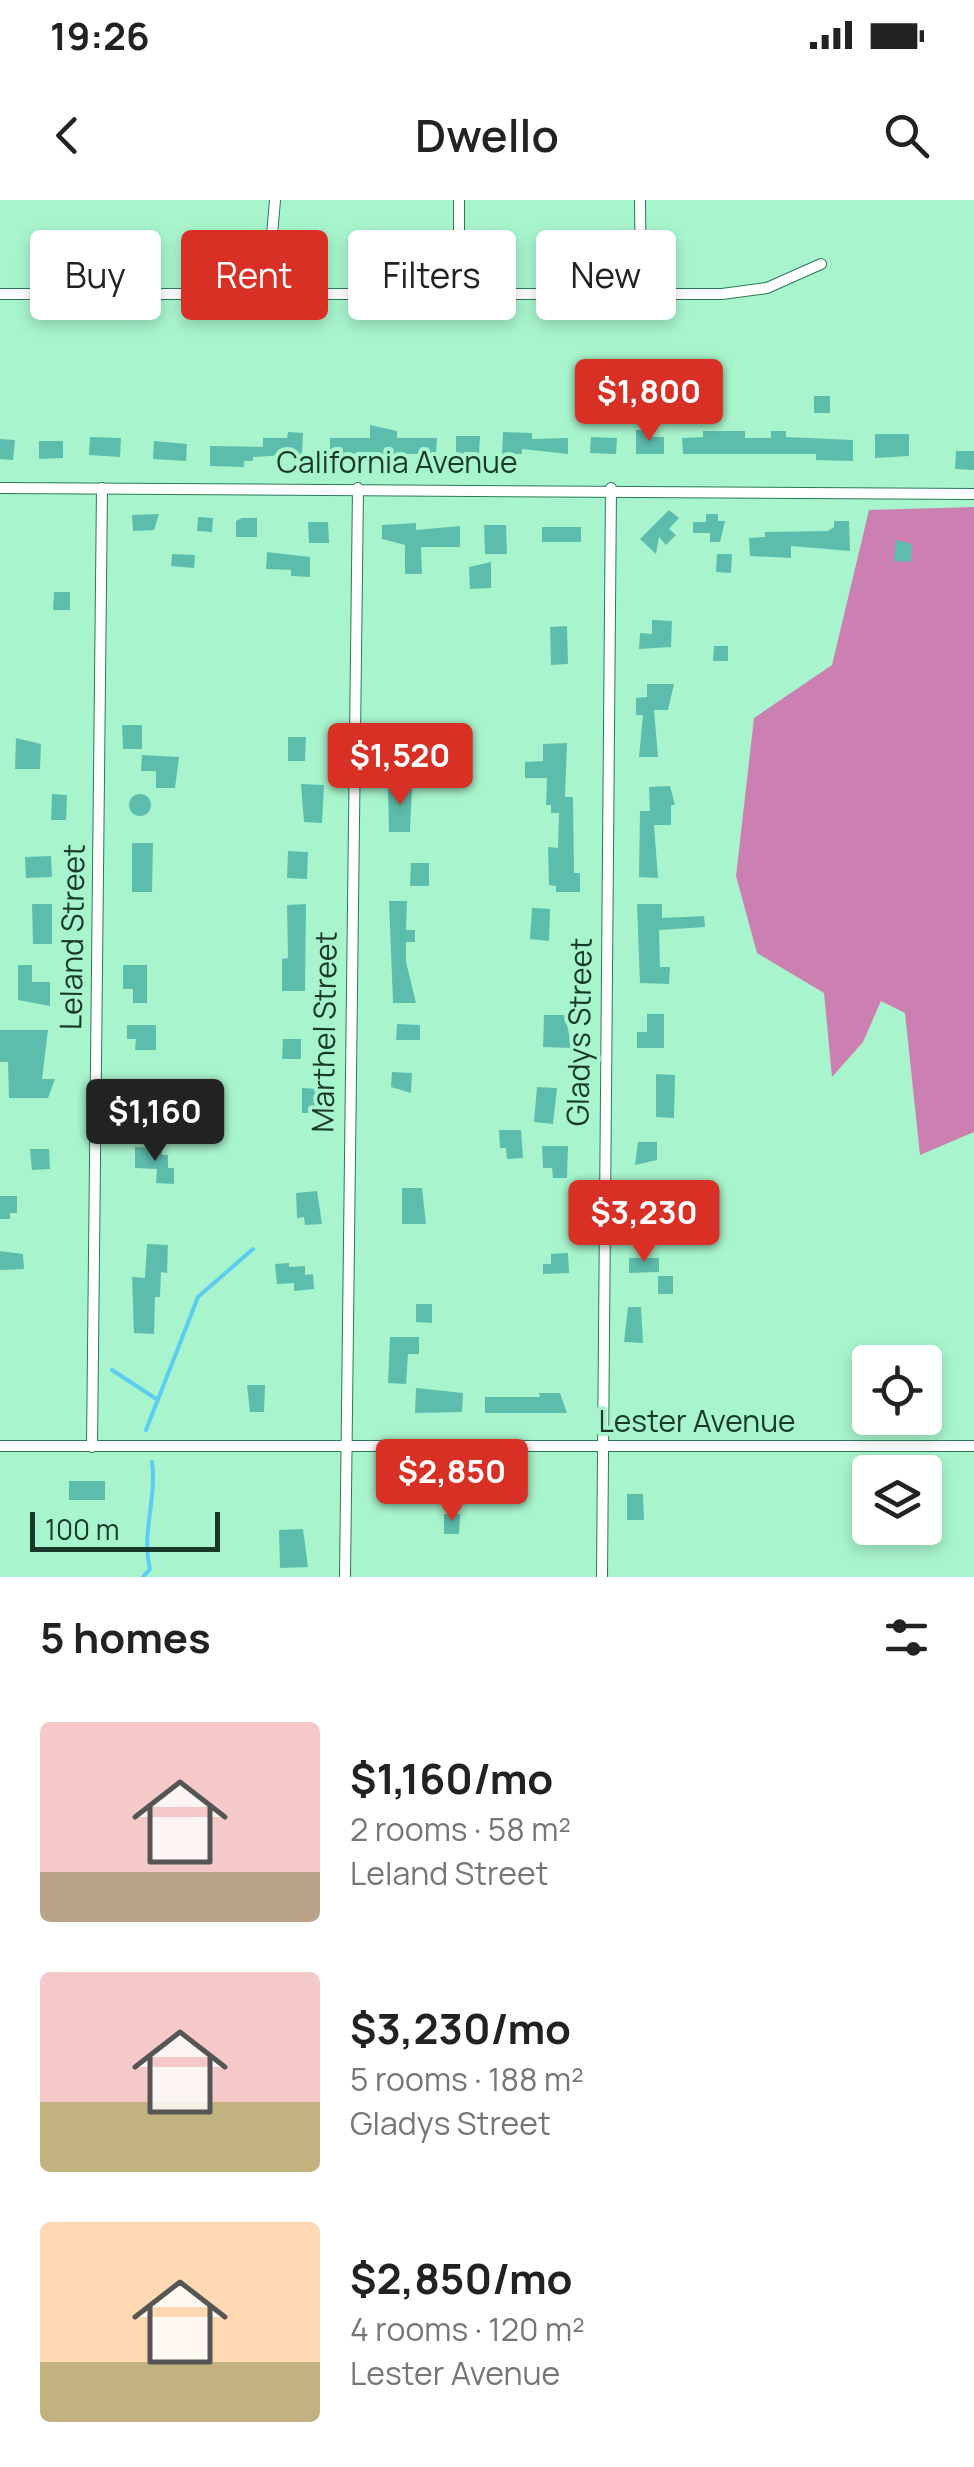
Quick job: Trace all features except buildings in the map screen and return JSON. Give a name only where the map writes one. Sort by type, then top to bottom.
[{"type":"street","points":[[272,230],[275,200]]},
{"type":"street","points":[[460,200],[460,230]]},
{"type":"street","points":[[640,200],[640,230]]},
{"type":"street","points":[[676,294],[754,291],[821,264]]},
{"type":"street","points":[[0,294],[181,294]]},
{"type":"street","name":"California Avenue","points":[[0,488],[610,488],[974,494]]},
{"type":"street","name":"Leland Street","points":[[92,1446],[102,488]]},
{"type":"street","name":"Marthel Street","points":[[345,1577],[358,488]]},
{"type":"street","name":"Gladys Street","points":[[602,1577],[610,488]]},
{"type":"street","name":"Lester Avenue","points":[[0,1446],[974,1446]]},
{"type":"shaded area","points":[[974,507],[974,1132],[920,1155],[905,1013],[881,1001],[863,1042],[832,1077],[824,993],[757,953],[736,876],[754,718],[832,665],[869,510]]},
{"type":"waterway","points":[[146,1430],[198,1297],[253,1249]]},
{"type":"waterway","points":[[112,1370],[158,1400]]},
{"type":"waterway","points":[[143,1577],[150,1569],[147,1542],[152,1462]]}]
